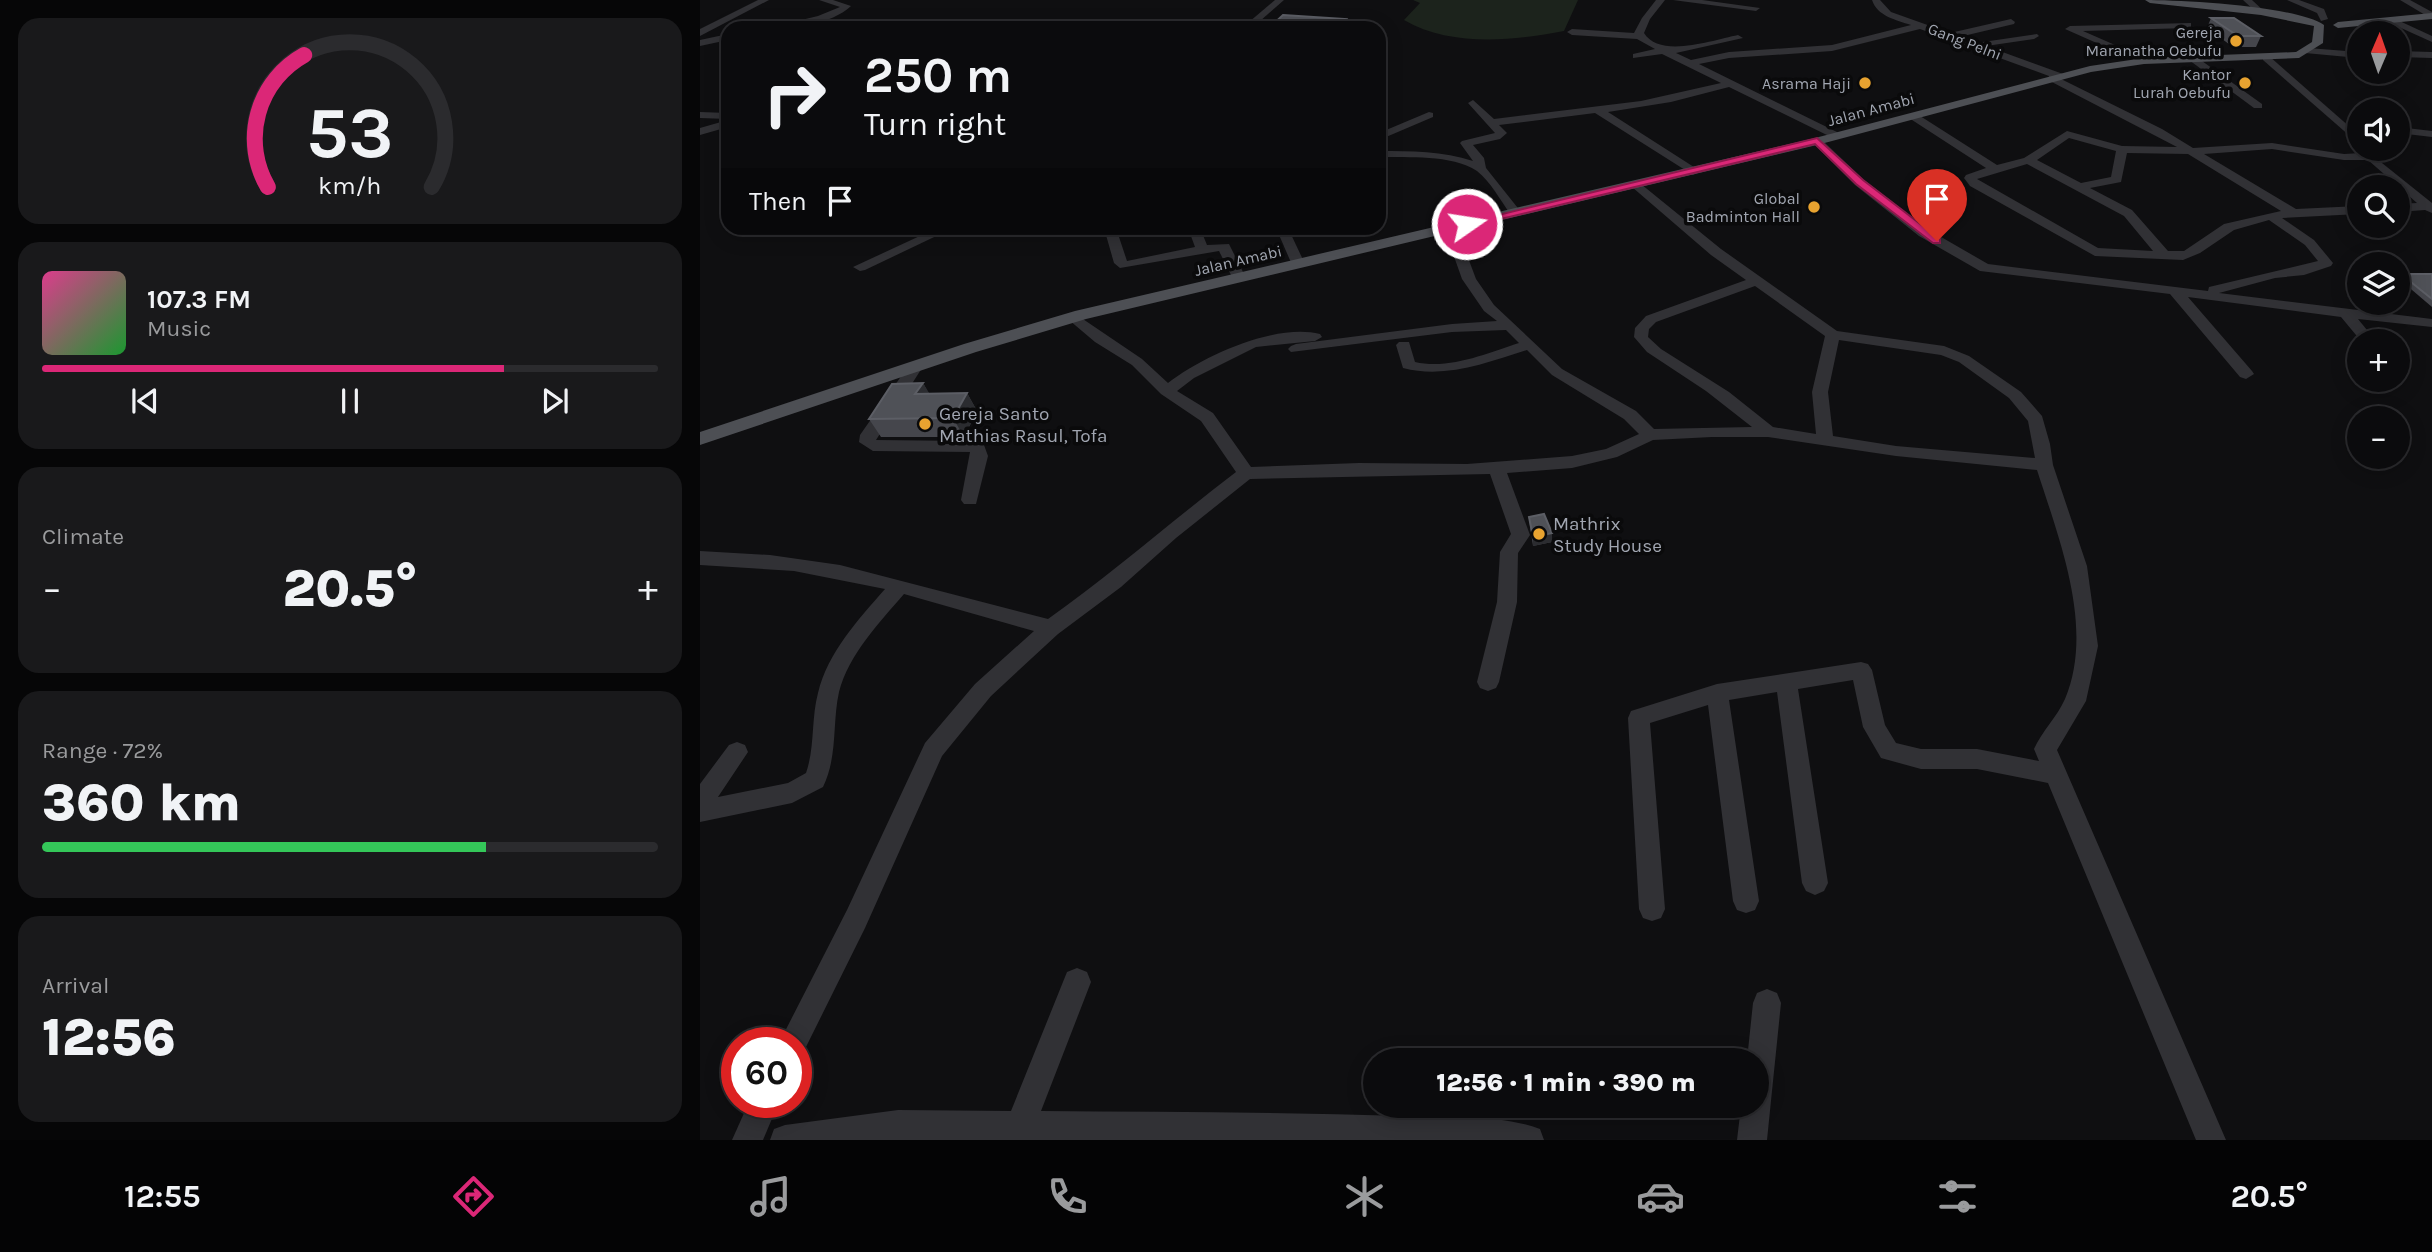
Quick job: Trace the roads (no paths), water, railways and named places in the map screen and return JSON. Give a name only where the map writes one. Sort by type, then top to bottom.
[{"type":"main road","points":[[2150,0],[2259,11]]},
{"type":"main road","points":[[2162,0],[2259,11],[2324,24],[2347,24]]},
{"type":"main road","points":[[2393,21],[2432,16]]},
{"type":"main road","points":[[2308,51],[2317,43],[2324,24]]},
{"type":"main road","name":"Jalan Amabi","points":[[700,439],[970,348],[1074,317],[1817,141],[2056,77],[2144,61],[2266,58],[2299,55],[2308,51]]},
{"type":"street","points":[[724,21],[765,0]]},
{"type":"street","points":[[804,21],[834,14],[847,6],[823,0]]},
{"type":"street","points":[[1255,21],[1280,0]]},
{"type":"street","points":[[1640,36],[1646,18],[1661,0]]},
{"type":"street","points":[[1677,0],[1754,12],[1763,0]]},
{"type":"street","name":"Gang Pelni","points":[[1876,0],[1878,6],[1888,14],[2056,77],[2193,151],[2292,212]]},
{"type":"street","points":[[2247,0],[2259,11]]},
{"type":"street","points":[[2291,0],[2321,11],[2324,24]]},
{"type":"street","points":[[2404,0],[2432,16]]},
{"type":"street","points":[[700,33],[721,22]]},
{"type":"street","points":[[1951,36],[2011,22]]},
{"type":"street","points":[[1688,64],[1726,55],[1832,48],[1923,25]]},
{"type":"street","points":[[2144,61],[2071,28],[2188,25]]},
{"type":"street","points":[[2410,29],[2432,39]]},
{"type":"street","points":[[1572,32],[1640,36],[1688,64],[1837,136]]},
{"type":"street","points":[[1976,45],[2034,36]]},
{"type":"street","points":[[1636,56],[1738,37]]},
{"type":"street","points":[[700,43],[721,38]]},
{"type":"street","points":[[2308,51],[2347,54]]},
{"type":"street","points":[[2410,54],[2432,55]]},
{"type":"street","points":[[2192,58],[2258,106]]},
{"type":"street","points":[[2266,58],[2347,129]]},
{"type":"street","points":[[1489,123],[1554,113],[1600,112],[1730,84]]},
{"type":"street","points":[[1473,103],[1501,134],[1466,143],[1478,158],[1481,169],[1515,212]]},
{"type":"street","points":[[1600,112],[1615,119],[1693,171]]},
{"type":"street","points":[[700,115],[721,116]]},
{"type":"street","points":[[1386,133],[1399,125],[1429,115]]},
{"type":"street","points":[[1913,116],[1995,169]]},
{"type":"street","points":[[2339,121],[2347,122]]},
{"type":"street","points":[[700,132],[721,124]]},
{"type":"street","points":[[2410,131],[2432,134]]},
{"type":"street","points":[[2347,156],[2272,146],[2193,151],[2122,149],[2067,134],[2028,160],[1970,178],[1980,187],[2102,254],[2190,254],[2225,229],[2271,216],[2292,212],[2347,210]]},
{"type":"street","points":[[1817,141],[1842,166],[1924,233],[1977,265],[2010,273],[2113,282],[2432,323]]},
{"type":"street","points":[[2079,187],[2117,179],[2122,149]]},
{"type":"street","points":[[1386,155],[1456,161],[1481,169]]},
{"type":"street","points":[[2028,160],[2128,213],[2165,256]]},
{"type":"street","points":[[2378,161],[2429,207]]},
{"type":"street","points":[[1636,184],[1755,281],[1800,309],[1833,335],[1944,351],[1964,359],[2015,396],[2036,420],[2044,465],[2077,566],[2088,646],[2074,701],[2045,749],[2211,1140]]},
{"type":"street","points":[[2410,208],[2429,207]]},
{"type":"street","points":[[2203,294],[2275,274],[2320,268],[2326,263],[2324,256],[2315,248],[2271,216]]},
{"type":"street","points":[[1442,230],[1457,247],[1469,279],[1489,308],[1557,372],[1630,415],[1650,435]]},
{"type":"street","points":[[860,267],[918,235]]},
{"type":"street","points":[[1112,235],[1121,263],[1125,265],[1224,247],[1239,278]]},
{"type":"street","points":[[1197,235],[1202,249]]},
{"type":"street","points":[[1285,235],[1298,264]]},
{"type":"street","points":[[2102,254],[2113,282]]},
{"type":"street","points":[[1755,281],[1650,319],[1642,328],[1641,337],[1650,349],[1737,405],[1768,432]]},
{"type":"street","points":[[2175,291],[2246,373]]},
{"type":"street","points":[[2346,314],[2359,329]]},
{"type":"street","points":[[1074,317],[1100,339],[1137,362],[1167,391],[1207,417],[1245,473]]},
{"type":"street","points":[[1296,349],[1452,328],[1510,325]]},
{"type":"street","points":[[1825,439],[1820,392],[1833,335]]},
{"type":"street","points":[[1167,391],[1188,375],[1259,342],[1311,336],[1361,341]]},
{"type":"street","points":[[1404,345],[1408,366],[1419,368],[1466,362],[1527,345]]},
{"type":"street","points":[[914,368],[868,435],[867,442],[873,446],[950,446],[978,449],[970,500]]},
{"type":"street","points":[[801,1027],[862,906],[933,750],[983,690],[1051,628],[1114,582],[1169,533],[1245,473],[1496,467],[1588,460],[1611,453],[1650,435],[1768,432],[1896,451],[2044,465]]},
{"type":"street","points":[[1489,682],[1507,602],[1509,552],[1521,535],[1496,467]]},
{"type":"street","points":[[700,558],[775,561],[900,586],[1051,628]]},
{"type":"street","points":[[700,811],[792,793],[815,780],[828,695],[836,671],[863,630],[900,586]]},
{"type":"street","points":[[1652,909],[1639,718],[1717,693],[1861,670],[1874,727],[1889,751],[1921,759],[1977,759],[2055,774]]},
{"type":"street","points":[[1786,682],[1815,883]]},
{"type":"street","points":[[1717,693],[1746,901]]},
{"type":"street","points":[[700,803],[737,752]]},
{"type":"street","points":[[1021,1124],[1077,982]]},
{"type":"street","points":[[1762,1048],[1767,1003]]},
{"type":"street","points":[[747,1140],[757,1118]]},
{"type":"street","points":[[1752,1140],[1755,1118]]},
{"type":"street","points":[[785,1140],[1021,1124],[1481,1133],[1529,1140]]},
{"type":"place","name":"Gereja Maranatha Oebufu","points":[[2236,41]]},
{"type":"place","name":"Asrama Haji","points":[[1865,83]]},
{"type":"place","name":"Kantor Lurah Oebufu","points":[[2245,83]]},
{"type":"place","name":"Global Badminton Hall","points":[[1814,207]]},
{"type":"place","name":"Gereja Santo Mathias Rasul, Tofa","points":[[925,424]]},
{"type":"place","name":"Mathrix Study House","points":[[1539,534]]}]
